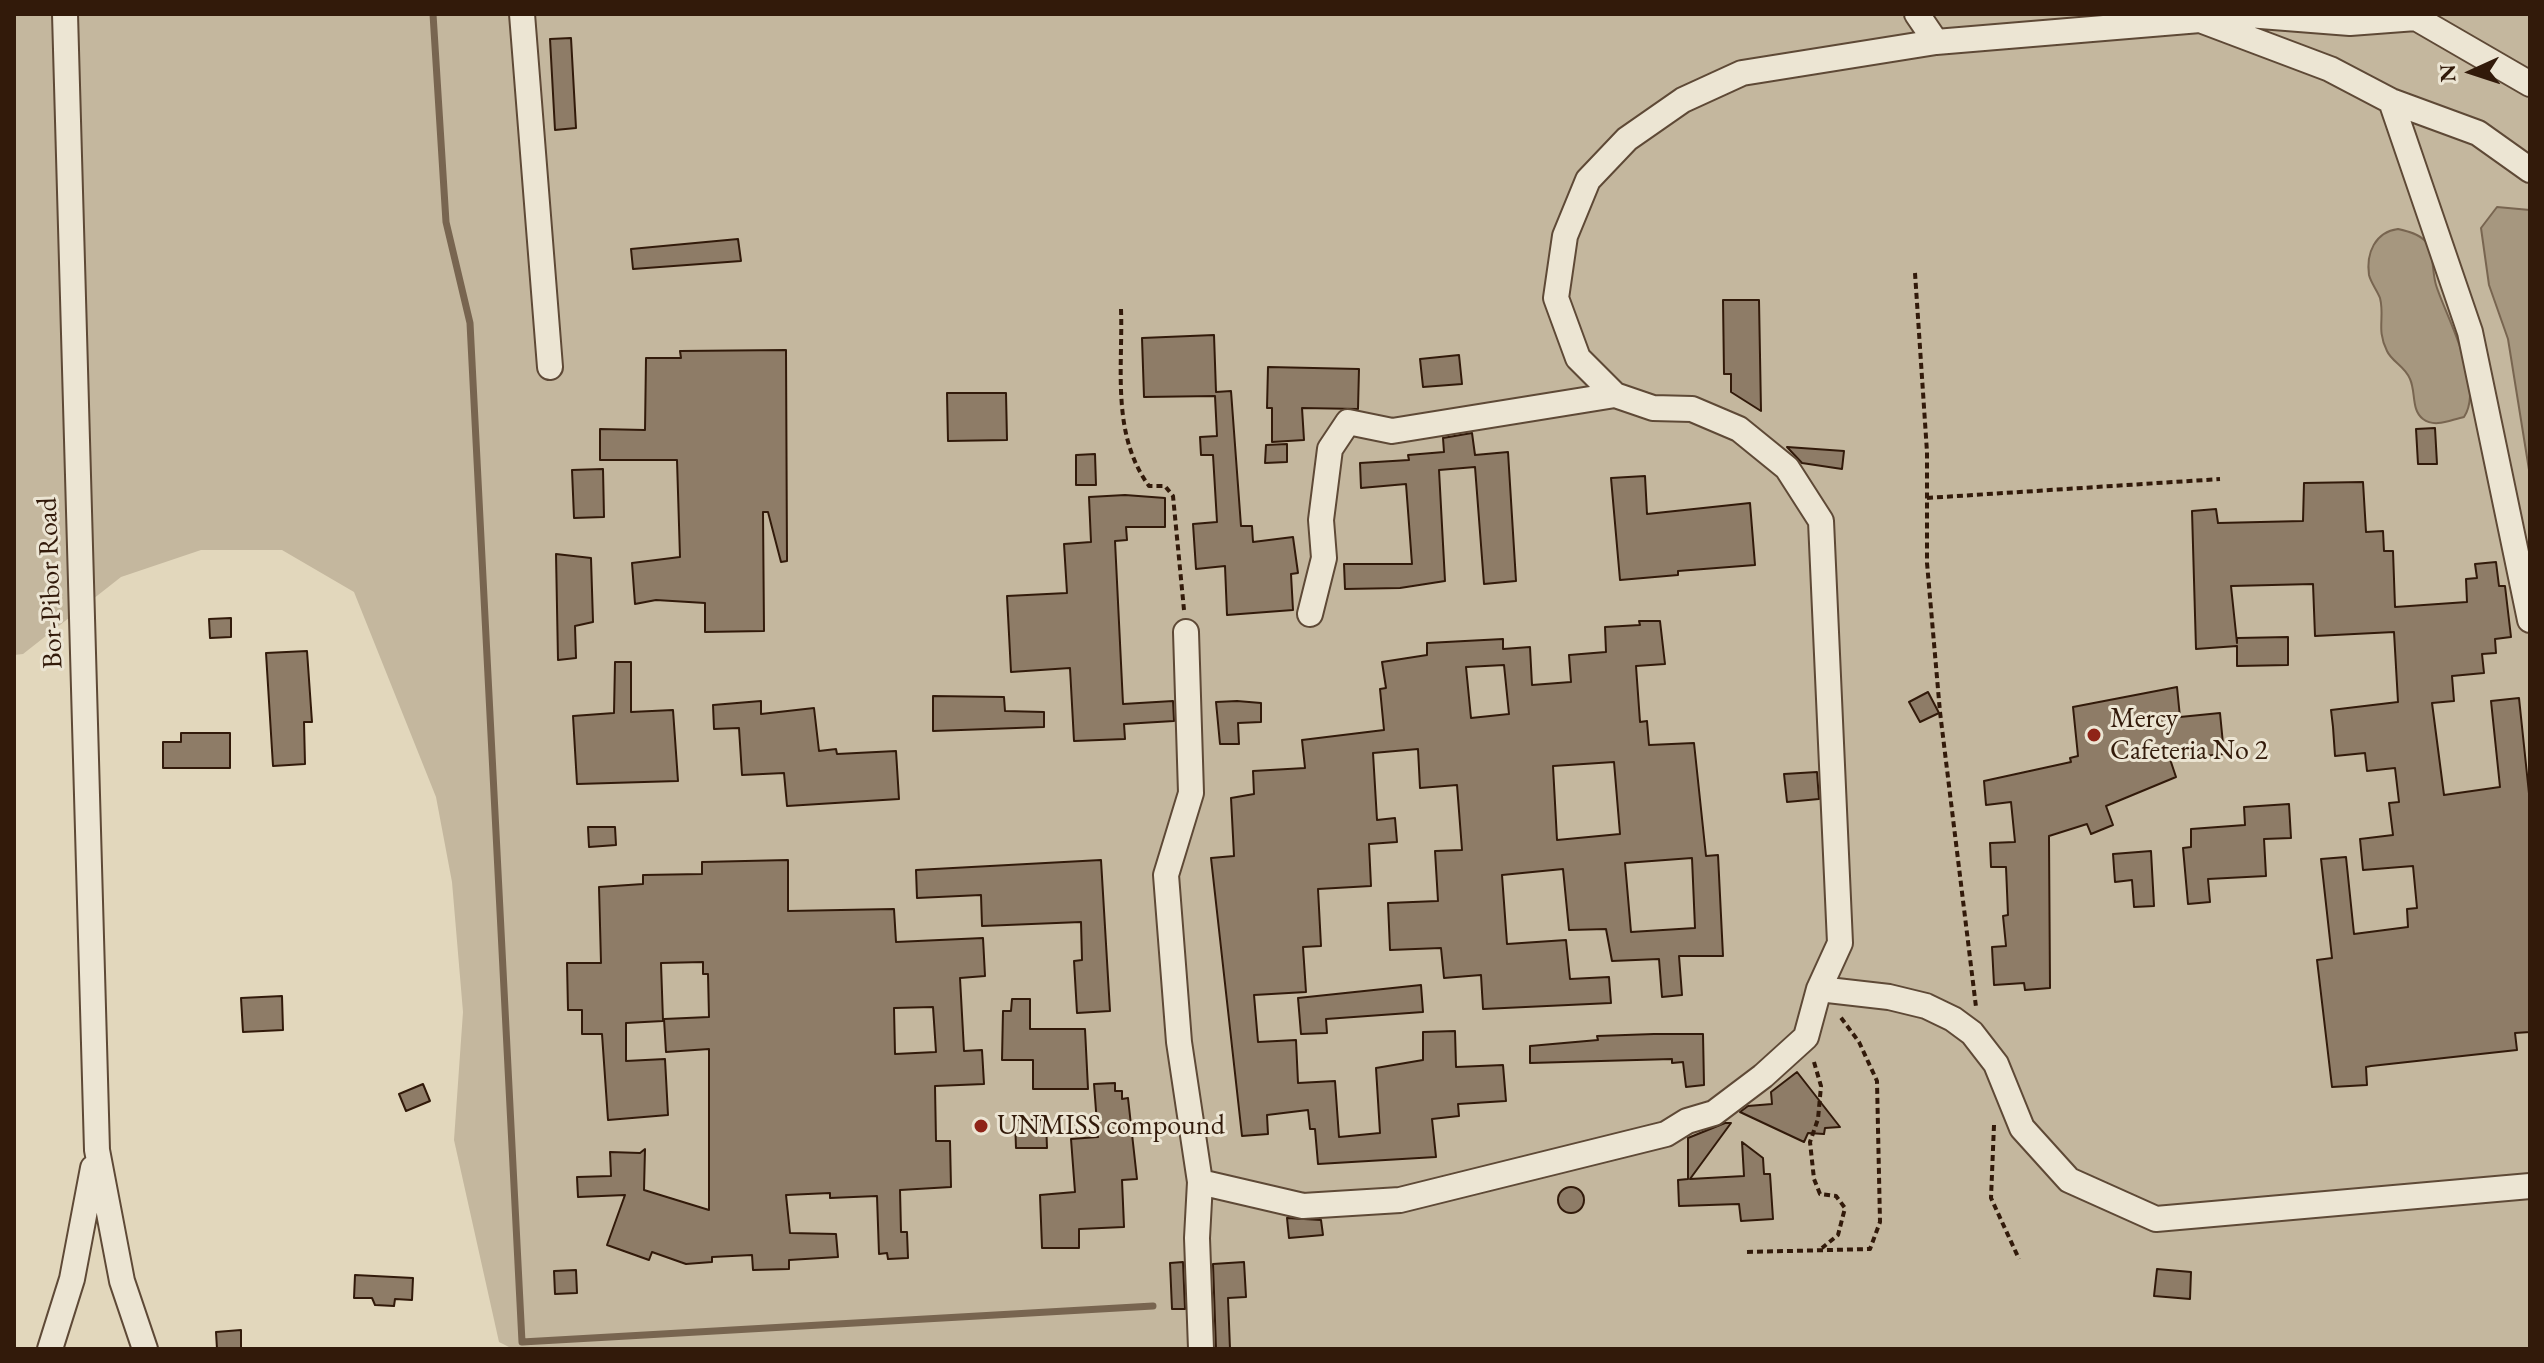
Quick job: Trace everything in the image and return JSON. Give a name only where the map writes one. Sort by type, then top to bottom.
[{"type":"street","name":"Bor-Pibor Road","points":[[65,14],[97,1150],[122,1281],[145,1349]]},
{"type":"street","points":[[522,14],[550,367]]},
{"type":"street","points":[[1917,14],[1936,42]]},
{"type":"street","points":[[2235,14],[2350,23],[2416,18],[2530,84]]},
{"type":"street","points":[[1200,1182],[1303,1206],[1400,1200],[1666,1134],[1687,1121],[1714,1113],[1763,1076],[1806,1037],[1819,989],[1840,943],[1821,521],[1787,468],[1739,429],[1692,409],[1653,408],[1615,395],[1578,358],[1556,298],[1565,236],[1588,180],[1627,139],[1672,108],[1742,73],[1936,42],[2200,20],[2330,69],[2391,101],[2478,133],[2530,170]]},
{"type":"street","points":[[2391,101],[2470,332],[2530,620]]},
{"type":"street","points":[[1310,614],[1324,558],[1321,520],[1330,449],[1348,422],[1392,431],[1615,395]]},
{"type":"street","points":[[1186,632],[1191,793],[1166,875],[1179,1042],[1200,1182],[1197,1238],[1201,1349]]},
{"type":"street","points":[[1819,989],[1889,997],[1926,1006],[1953,1019],[1972,1033],[1996,1064],[2022,1128],[2069,1180],[2156,1219],[2530,1186]]},
{"type":"street","name":"Bor-Pibor Road","points":[[50,1349],[72,1279],[97,1150]]},
{"type":"path","points":[[1915,273],[1927,498],[1927,563],[1940,712],[1960,893],[1981,1020]]},
{"type":"path","points":[[1121,309],[1121,408],[1125,429],[1143,478],[1149,486],[1165,486],[1173,496],[1186,632]]},
{"type":"path","points":[[1927,498],[2220,479]]},
{"type":"path","points":[[1747,1252],[1870,1249],[1880,1222],[1877,1081],[1859,1042],[1819,989]]},
{"type":"path","points":[[1806,1037],[1821,1086],[1818,1119],[1810,1142],[1814,1179],[1820,1194],[1836,1196],[1845,1208],[1838,1235],[1820,1250]]},
{"type":"path","points":[[1994,1124],[1991,1198],[2019,1259]]},
{"type":"shaded area","points":[[14,14],[2530,14],[2530,1349],[513,1349],[499,1342],[454,1140],[463,1012],[452,882],[436,797],[354,592],[282,550],[201,550],[121,577],[23,654],[14,655]]},
{"type":"shaded area","points":[[2497,207],[2530,210],[2530,476],[2508,339],[2489,285],[2481,228]]},
{"type":"shaded area","points":[[2398,229],[2420,237],[2430,252],[2436,285],[2467,370],[2469,403],[2464,417],[2438,423],[2423,419],[2415,406],[2408,375],[2389,355],[2384,343],[2380,298],[2369,275],[2369,259],[2378,239]]},
{"type":"building","points":[[571,38],[576,128],[555,130],[550,39]]},
{"type":"building","points":[[738,239],[741,261],[633,269],[631,249]]},
{"type":"building","points":[[1723,300],[1759,300],[1761,411],[1731,392],[1731,374],[1724,374]]},
{"type":"building","points":[[1214,335],[1216,392],[1231,391],[1241,526],[1252,526],[1253,542],[1293,537],[1298,573],[1291,574],[1293,610],[1227,615],[1225,566],[1196,569],[1193,524],[1217,522],[1213,455],[1201,455],[1200,437],[1217,436],[1215,396],[1144,397],[1142,338]]},
{"type":"building","points":[[786,350],[787,561],[781,562],[768,512],[763,512],[764,631],[705,632],[705,603],[656,600],[635,604],[632,563],[680,557],[677,460],[600,460],[600,429],[645,430],[646,358],[681,358],[680,351]]},
{"type":"building","points":[[1459,355],[1462,384],[1423,387],[1420,359]]},
{"type":"building","points":[[1268,367],[1359,369],[1358,409],[1302,408],[1304,440],[1272,442],[1272,408],[1267,408]]},
{"type":"building","points":[[947,393],[1006,393],[1007,440],[948,441]]},
{"type":"building","points":[[2435,428],[2437,464],[2418,464],[2416,429]]},
{"type":"building","points":[[1472,433],[1475,455],[1508,452],[1516,581],[1484,584],[1475,467],[1439,470],[1445,581],[1400,588],[1345,589],[1344,564],[1412,564],[1406,484],[1361,488],[1360,463],[1409,460],[1408,455],[1444,452],[1443,438]]},
{"type":"building","points":[[1287,444],[1287,462],[1265,463],[1266,445]]},
{"type":"building","points":[[1787,447],[1844,451],[1842,469],[1802,463]]},
{"type":"building","points":[[1095,454],[1096,485],[1076,485],[1076,455]]},
{"type":"building","points":[[603,469],[604,517],[574,518],[572,470]]},
{"type":"building","points":[[1645,476],[1647,514],[1750,503],[1755,565],[1678,571],[1678,575],[1620,580],[1611,478]]},
{"type":"building","points":[[2363,482],[2366,532],[2383,531],[2384,551],[2393,551],[2395,607],[2467,602],[2466,579],[2477,578],[2475,564],[2496,562],[2499,586],[2505,586],[2511,637],[2495,639],[2496,653],[2482,654],[2484,673],[2452,676],[2454,701],[2432,703],[2444,795],[2500,787],[2491,701],[2519,698],[2530,803],[2530,1032],[2515,1033],[2517,1050],[2366,1067],[2367,1085],[2332,1087],[2317,960],[2332,958],[2321,859],[2346,857],[2354,934],[2408,927],[2407,909],[2417,908],[2413,866],[2363,870],[2360,839],[2393,835],[2389,803],[2399,802],[2395,768],[2367,771],[2365,753],[2335,756],[2331,710],[2398,702],[2394,632],[2315,636],[2313,584],[2231,586],[2237,643],[2237,638],[2288,637],[2288,665],[2237,666],[2237,646],[2196,649],[2192,511],[2216,509],[2218,523],[2303,521],[2304,483]]},
{"type":"building","points":[[1125,495],[1165,498],[1165,527],[1126,527],[1127,540],[1115,541],[1123,704],[1173,701],[1174,721],[1124,724],[1125,739],[1074,741],[1070,668],[1011,672],[1007,596],[1067,593],[1064,544],[1091,542],[1089,497]]},
{"type":"building","points":[[556,554],[591,558],[593,622],[575,626],[576,658],[558,660]]},
{"type":"building","points":[[231,618],[231,637],[210,638],[209,619]]},
{"type":"building","points":[[1639,621],[1660,621],[1665,664],[1636,666],[1640,722],[1647,721],[1649,745],[1694,743],[1706,856],[1718,855],[1723,956],[1679,956],[1682,995],[1662,997],[1659,959],[1612,961],[1606,929],[1569,930],[1563,869],[1502,875],[1507,944],[1566,940],[1570,979],[1609,977],[1611,1003],[1483,1009],[1481,975],[1444,978],[1441,948],[1390,950],[1388,903],[1438,901],[1435,851],[1462,850],[1457,785],[1420,788],[1418,749],[1373,753],[1377,820],[1395,818],[1397,842],[1369,844],[1371,886],[1318,889],[1321,946],[1303,947],[1306,992],[1254,995],[1258,1042],[1296,1040],[1298,1083],[1335,1081],[1339,1137],[1380,1133],[1376,1068],[1423,1060],[1423,1032],[1455,1031],[1456,1067],[1503,1065],[1506,1101],[1458,1104],[1459,1116],[1432,1119],[1436,1157],[1318,1164],[1315,1129],[1310,1129],[1308,1110],[1267,1115],[1268,1134],[1242,1136],[1211,858],[1234,856],[1231,798],[1254,794],[1253,771],[1305,768],[1302,740],[1384,730],[1380,689],[1386,688],[1382,662],[1427,655],[1427,643],[1503,639],[1503,649],[1530,647],[1532,685],[1571,682],[1569,655],[1606,652],[1605,627],[1640,625]],"holes":[[[1504,665],[1509,714],[1471,718],[1466,667]],[[1614,762],[1620,834],[1557,840],[1553,766]],[[1692,858],[1695,928],[1631,932],[1625,863]]]},
{"type":"building","points":[[307,651],[312,722],[304,722],[305,764],[273,766],[266,653]]},
{"type":"building","points":[[615,662],[631,662],[631,712],[673,710],[678,781],[577,784],[573,716],[614,713]]},
{"type":"building","points":[[2177,687],[2180,717],[2220,713],[2224,754],[2170,759],[2176,777],[2106,806],[2113,825],[2091,834],[2087,824],[2049,836],[2050,988],[2025,990],[2024,983],[1994,985],[1992,947],[2006,946],[2003,916],[2008,915],[2006,867],[1991,867],[1990,843],[2015,842],[2011,802],[1986,805],[1984,781],[2071,762],[2070,758],[2078,756],[2073,707]]},
{"type":"building","points":[[1928,692],[1939,713],[1920,722],[1909,702]]},
{"type":"building","points":[[933,696],[1004,697],[1005,711],[1044,712],[1044,727],[933,731]]},
{"type":"building","points":[[761,701],[761,714],[814,708],[819,751],[836,749],[837,754],[896,751],[899,799],[787,806],[784,773],[742,775],[739,728],[714,729],[713,705]]},
{"type":"building","points":[[1216,702],[1261,703],[1261,722],[1238,723],[1239,744],[1220,744]]},
{"type":"building","points":[[181,733],[230,733],[230,768],[163,768],[163,742],[181,742]]},
{"type":"building","points":[[1817,772],[1819,799],[1787,802],[1784,774]]},
{"type":"building","points":[[2289,804],[2291,838],[2264,839],[2266,876],[2208,879],[2210,902],[2188,904],[2183,848],[2191,847],[2191,829],[2245,825],[2244,807]]},
{"type":"building","points":[[588,827],[615,827],[616,845],[589,847]]},
{"type":"building","points":[[2151,851],[2154,906],[2134,907],[2132,880],[2115,882],[2113,854]]},
{"type":"building","points":[[788,860],[788,911],[894,909],[896,942],[983,938],[985,976],[960,978],[964,1051],[982,1050],[984,1084],[935,1086],[936,1141],[950,1141],[951,1187],[900,1190],[901,1232],[907,1232],[908,1258],[888,1259],[887,1253],[879,1254],[877,1196],[830,1198],[830,1193],[786,1195],[790,1233],[836,1234],[838,1257],[789,1260],[789,1269],[753,1270],[752,1255],[712,1257],[712,1262],[686,1264],[652,1252],[649,1260],[607,1245],[625,1195],[578,1197],[577,1177],[611,1176],[610,1152],[640,1153],[645,1149],[644,1190],[709,1210],[709,1049],[666,1052],[664,1019],[709,1017],[708,974],[703,974],[703,962],[661,963],[663,1021],[626,1023],[626,1061],[665,1059],[668,1115],[608,1120],[602,1034],[582,1034],[582,1010],[568,1010],[567,963],[601,963],[599,887],[643,884],[643,875],[702,874],[702,862]],"holes":[[[933,1007],[936,1052],[895,1054],[894,1008]]]},
{"type":"building","points":[[1101,860],[1110,1011],[1077,1013],[1074,961],[1082,960],[1081,922],[982,926],[981,895],[917,898],[916,870]]},
{"type":"building","points":[[1421,985],[1423,1012],[1326,1019],[1327,1033],[1301,1034],[1298,998]]},
{"type":"building","points":[[282,996],[283,1030],[243,1032],[241,998]]},
{"type":"building","points":[[1012,999],[1030,999],[1030,1029],[1085,1029],[1088,1089],[1033,1089],[1033,1060],[1002,1060],[1003,1011],[1011,1011]]},
{"type":"building","points":[[1703,1034],[1704,1085],[1686,1087],[1683,1062],[1672,1063],[1672,1059],[1530,1063],[1530,1046],[1598,1040],[1597,1036]]},
{"type":"building","points":[[1797,1072],[1840,1127],[1825,1128],[1824,1134],[1808,1133],[1804,1142],[1740,1112],[1748,1106],[1772,1104],[1771,1092]]},
{"type":"building","points":[[1115,1083],[1115,1091],[1122,1091],[1122,1099],[1128,1098],[1137,1179],[1122,1180],[1124,1227],[1079,1229],[1079,1248],[1042,1248],[1040,1195],[1075,1192],[1071,1139],[1098,1137],[1094,1084]]},
{"type":"building","points":[[423,1084],[430,1101],[406,1111],[399,1094]]},
{"type":"building","points":[[1015,1120],[1046,1120],[1047,1148],[1016,1148]]},
{"type":"building","points":[[1731,1123],[1690,1179],[1744,1176],[1742,1142],[1763,1158],[1764,1174],[1770,1174],[1773,1219],[1741,1221],[1739,1204],[1679,1206],[1678,1180],[1688,1179],[1688,1138]]},
{"type":"building","points":[[1571,1187],[1580,1191],[1584,1200],[1580,1209],[1571,1213],[1562,1209],[1558,1200],[1562,1191]]},
{"type":"building","points":[[1287,1218],[1321,1220],[1323,1235],[1289,1238]]},
{"type":"building","points":[[1183,1262],[1185,1309],[1172,1309],[1170,1263]]},
{"type":"building","points":[[1244,1262],[1246,1297],[1228,1298],[1230,1349],[1216,1349],[1213,1264]]},
{"type":"building","points":[[2157,1269],[2191,1272],[2190,1299],[2154,1296]]},
{"type":"building","points":[[576,1270],[577,1293],[555,1294],[554,1271]]},
{"type":"building","points":[[355,1275],[413,1278],[412,1300],[395,1299],[394,1306],[375,1305],[372,1298],[354,1298]]},
{"type":"building","points":[[241,1330],[241,1349],[217,1349],[216,1332]]},
{"type":"waterway","points":[[433,14],[446,222],[470,323],[522,1342],[1153,1306]]},
{"type":"place","name":"Mercy Cafeteria No 2","points":[[2094,735]]},
{"type":"place","name":"UNMISS compound","points":[[981,1126]]}]
